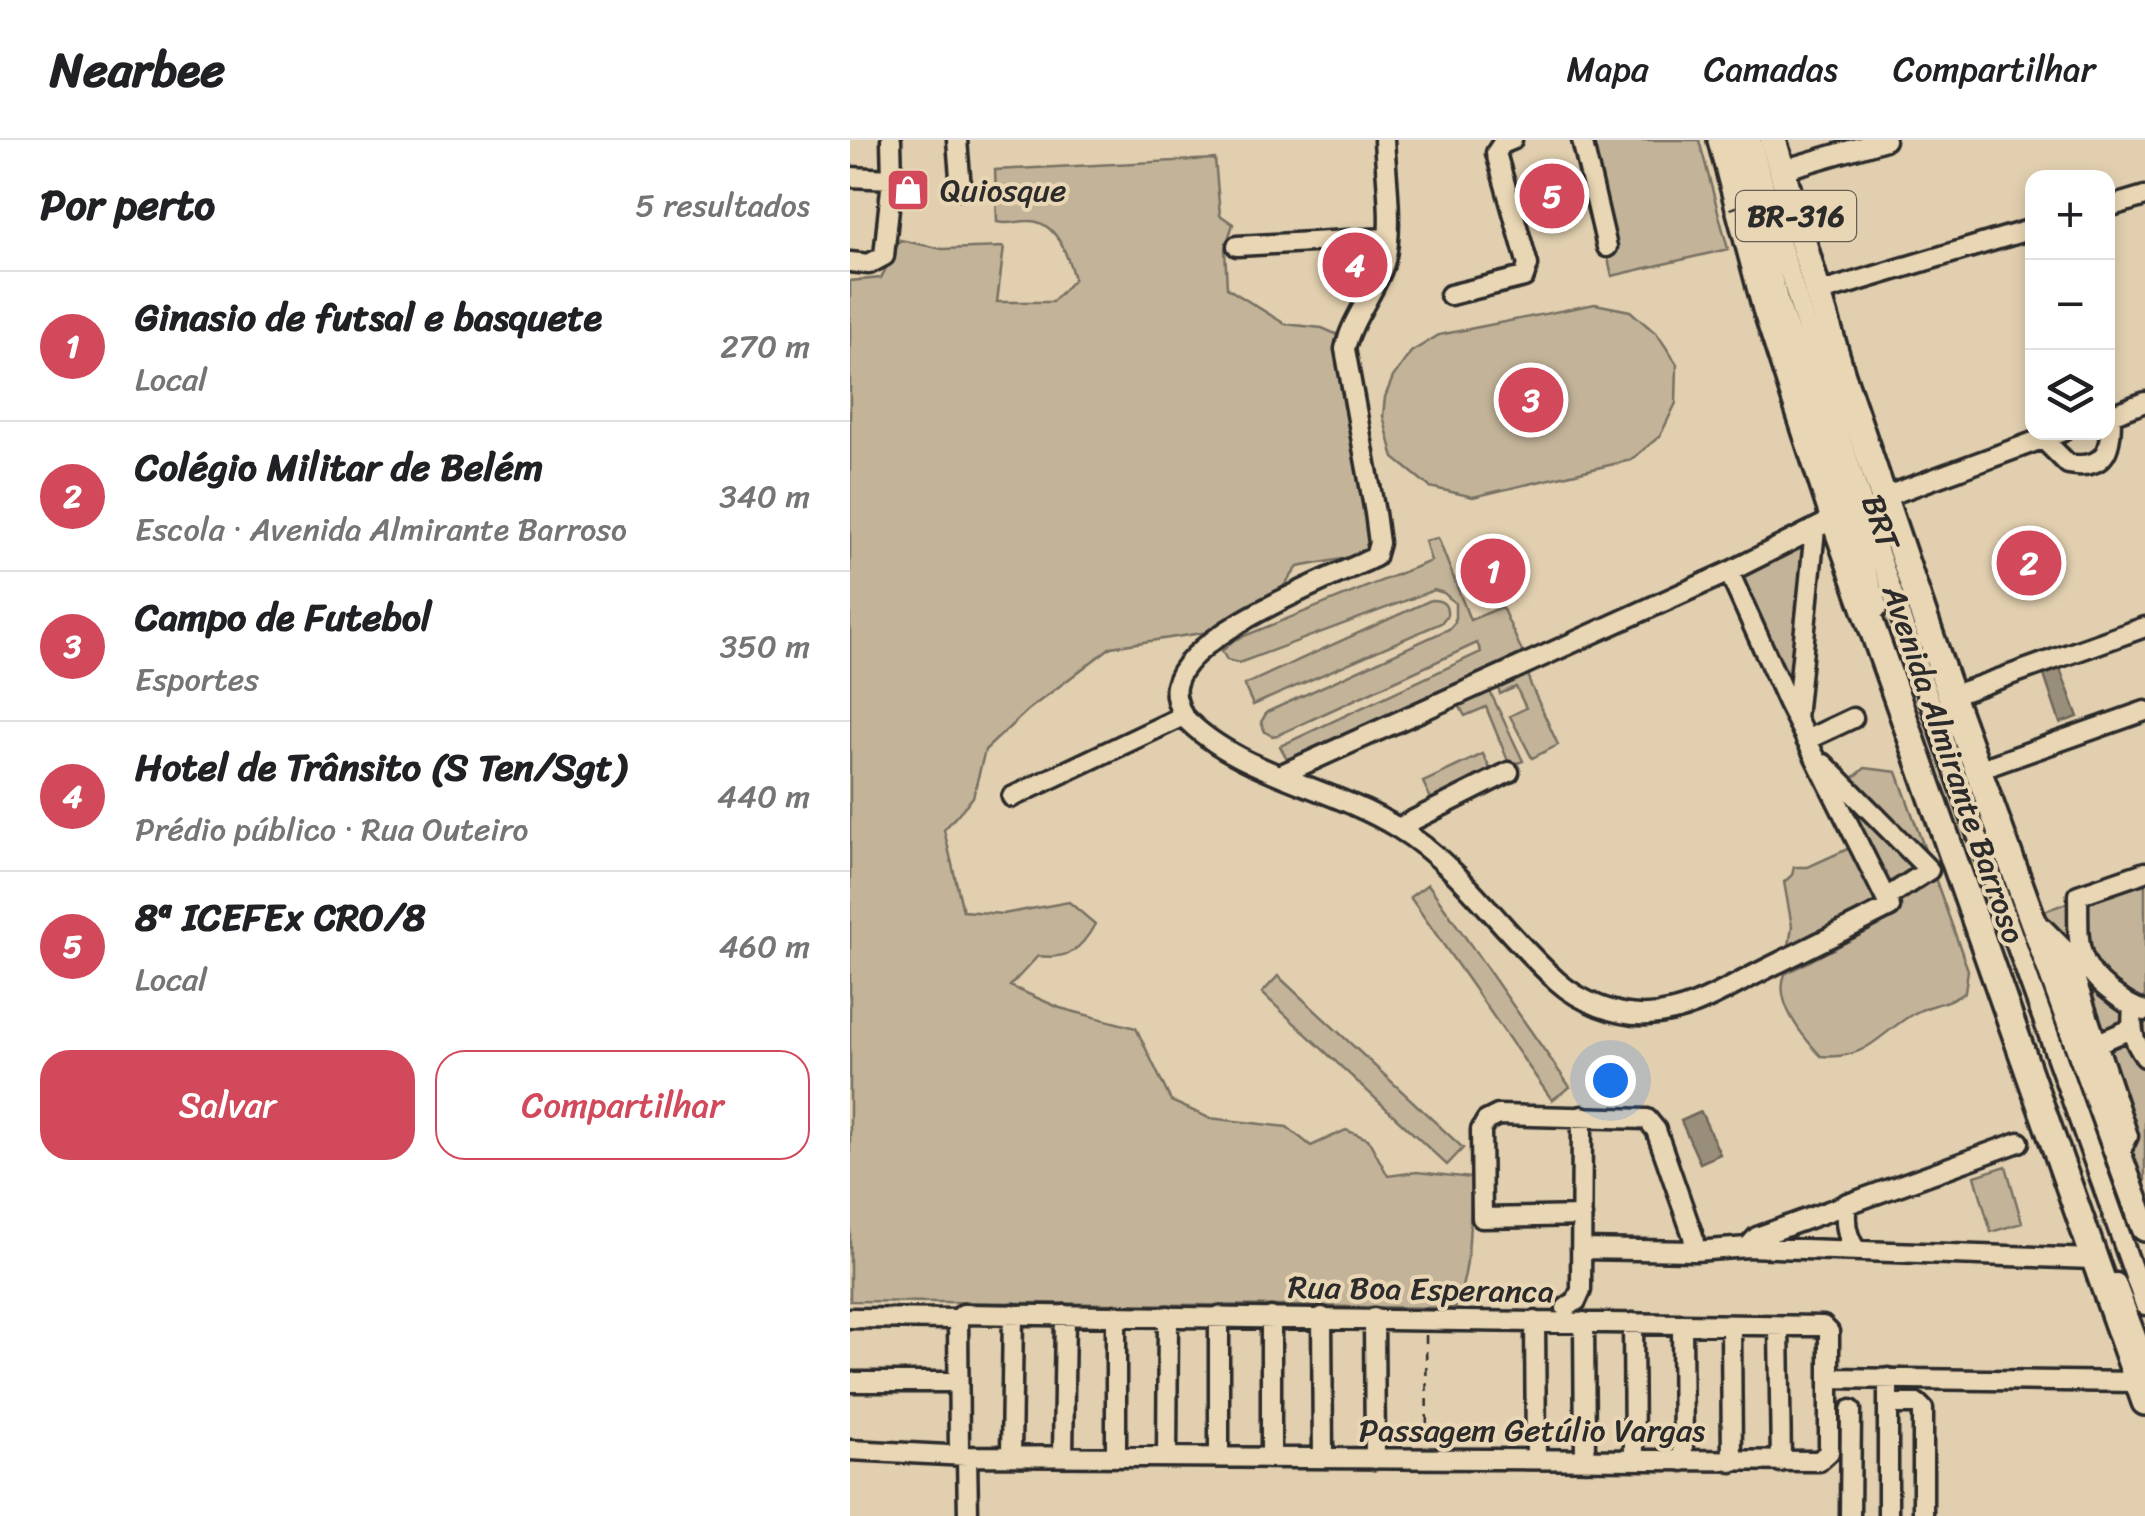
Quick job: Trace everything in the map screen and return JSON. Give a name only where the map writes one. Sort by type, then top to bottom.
[{"type":"highway","name":"Avenida Almirante Barroso","points":[[1721,140],[1825,524],[2093,1259],[2142,1382]]},
{"type":"highway","name":"Avenida Almirante Barroso","points":[[1773,140],[1792,179],[1818,293],[1952,696],[2145,1228]]},
{"type":"street","points":[[850,262],[869,264],[884,256],[892,180],[891,140]]},
{"type":"street","points":[[957,140],[961,190]]},
{"type":"street","points":[[1384,140],[1384,263],[1349,332],[1345,349],[1379,543],[1375,557],[1218,635],[1180,675],[1175,688],[1183,716],[1235,756],[1355,805],[1431,849],[1558,983],[1591,1002],[1620,1012],[1646,1016],[1685,1010],[1890,907],[1796,720],[1729,572]]},
{"type":"street","points":[[1450,295],[1524,277],[1528,265],[1496,153],[1502,144],[1512,140]]},
{"type":"street","points":[[1582,140],[1608,247]]},
{"type":"street","name":"BRT","points":[[1734,140],[1778,299],[1847,516],[2087,1201],[2142,1382]]},
{"type":"street","points":[[1751,140],[1794,295],[1864,512],[2145,1305]]},
{"type":"street","points":[[1792,179],[1885,140]]},
{"type":"street","points":[[850,177],[892,180]]},
{"type":"street","points":[[2115,206],[2145,196]]},
{"type":"street","points":[[1818,293],[2025,232]]},
{"type":"street","points":[[1238,246],[1387,238]]},
{"type":"street","points":[[2115,413],[2145,402]]},
{"type":"street","points":[[1884,497],[2041,440]]},
{"type":"street","points":[[2054,440],[2068,464],[2090,462],[2105,455],[2111,440]]},
{"type":"street","points":[[1282,774],[1729,572],[1825,524]]},
{"type":"street","points":[[1796,720],[1825,524]]},
{"type":"street","points":[[1952,696],[2145,627]]},
{"type":"street","points":[[1978,770],[2145,711]]},
{"type":"street","points":[[1012,797],[1183,716]]},
{"type":"street","points":[[1809,746],[1853,718]]},
{"type":"street","points":[[1809,746],[1929,870],[1886,898]]},
{"type":"street","points":[[1398,828],[1509,772]]},
{"type":"street","points":[[2120,1154],[2128,1136],[2095,1044],[2072,945],[2078,896],[2145,872]]},
{"type":"street","points":[[2031,917],[2072,945],[2088,971],[2139,1009],[2131,1029],[2135,1044],[2145,1057]]},
{"type":"street","points":[[2095,1044],[2131,1029]]},
{"type":"street","points":[[1582,1216],[1482,1218],[1481,1130],[1486,1120],[1498,1115],[1638,1116],[1651,1122],[1695,1251]]},
{"type":"street","points":[[1566,1308],[1579,1296],[1582,1116]]},
{"type":"street","points":[[1748,1247],[1757,1237],[2018,1142]]},
{"type":"street","points":[[1847,1203],[1846,1227],[1857,1251]]},
{"type":"street","points":[[1582,1249],[1695,1251],[1748,1247],[2093,1259]]},
{"type":"street","points":[[1012,1456],[1013,1314]]},
{"type":"street","name":"Rua Boa Esperanca","points":[[850,1318],[1013,1314],[1425,1318],[1826,1328],[1829,1378]]},
{"type":"street","points":[[1064,1456],[1065,1315]]},
{"type":"street","points":[[1116,1315],[1116,1456]]},
{"type":"street","points":[[961,1316],[958,1382],[968,1516]]},
{"type":"street","points":[[1168,1316],[1168,1457]]},
{"type":"street","points":[[1219,1316],[1220,1457]]},
{"type":"street","points":[[1271,1317],[1271,1458]]},
{"type":"street","points":[[1322,1317],[1324,1458]]},
{"type":"street","points":[[1374,1318],[1375,1458]]},
{"type":"street","points":[[1536,1320],[1536,1459]]},
{"type":"street","points":[[1584,1322],[1585,1460]]},
{"type":"street","points":[[1633,1323],[1634,1460]]},
{"type":"street","points":[[1682,1324],[1683,1461]]},
{"type":"street","points":[[1730,1325],[1732,1462]]},
{"type":"street","points":[[1780,1326],[1782,1462]]},
{"type":"street","points":[[1829,1378],[2142,1382]]},
{"type":"street","name":"Passagem Getúlio Vargas","points":[[850,1450],[963,1456],[1819,1461],[1829,1452],[1829,1378]]},
{"type":"street","points":[[1888,1378],[1888,1516]]},
{"type":"street","points":[[850,1382],[958,1382]]},
{"type":"street","points":[[1888,1404],[1918,1404],[1924,1409],[1923,1516]]},
{"type":"street","points":[[1850,1410],[1850,1516]]},
{"type":"street","points":[[1887,1455],[1923,1455]]},
{"type":"path","points":[[1730,209],[1792,179]]},
{"type":"path","points":[[1425,1318],[1427,1459]]},
{"type":"shaded area","points":[[1582,140],[1699,140],[1728,249],[1612,276]]},
{"type":"shaded area","points":[[1215,159],[1220,215],[1233,224],[1225,249],[1227,288],[1285,324],[1322,328],[1345,338],[1386,551],[1298,567],[1254,625],[1111,647],[1028,710],[985,750],[973,797],[944,830],[963,911],[1003,914],[1069,902],[1095,924],[1072,951],[1038,956],[1010,986],[1060,1008],[1136,1028],[1171,1101],[1209,1118],[1287,1127],[1311,1146],[1346,1130],[1368,1139],[1388,1176],[1417,1172],[1472,1178],[1469,1244],[1455,1308],[850,1301],[850,281],[881,278],[900,240],[942,249],[1004,247],[997,302],[1052,302],[1074,279],[1064,251],[1054,233],[1038,222],[997,222],[995,170]]},
{"type":"shaded area","points":[[1595,304],[1630,311],[1658,335],[1677,364],[1676,403],[1660,436],[1631,460],[1473,497],[1430,487],[1394,458],[1383,416],[1385,397],[1393,377],[1411,352],[1439,335]]},
{"type":"shaded area","points":[[1809,537],[1794,711],[1734,572]]},
{"type":"shaded area","points":[[1438,538],[1470,620],[1502,607],[1524,656],[1305,757],[1287,759],[1280,746],[1481,652],[1477,643],[1278,735],[1265,732],[1261,722],[1267,712],[1449,629],[1455,622],[1455,603],[1434,590],[1239,663],[1227,660],[1222,651],[1234,640],[1431,561],[1425,541]]},
{"type":"shaded area","points":[[1431,600],[1445,605],[1447,615],[1441,623],[1253,705],[1244,685]]},
{"type":"shaded area","points":[[1529,666],[1529,681],[1558,745],[1532,758],[1510,716],[1526,708],[1516,687],[1500,694],[1497,682]]},
{"type":"shaded area","points":[[2060,669],[2078,717],[2060,723],[2044,675]]},
{"type":"shaded area","points":[[1484,679],[1523,761],[1510,766],[1486,707],[1465,716],[1454,696]]},
{"type":"shaded area","points":[[1483,754],[1494,777],[1434,805],[1423,782]]},
{"type":"shaded area","points":[[1865,768],[1897,772],[1968,970],[1965,992],[1913,1014],[1861,1050],[1821,1056],[1787,1007],[1783,996],[1785,974],[1895,917],[1899,908],[1846,805],[1846,784]]},
{"type":"shaded area","points":[[1854,846],[1878,908],[1788,953],[1792,926],[1784,882],[1794,867],[1808,867]]},
{"type":"shaded area","points":[[2145,875],[2145,1226],[2036,914]]},
{"type":"shaded area","points":[[1428,884],[1570,1087],[1552,1100],[1410,897]]},
{"type":"shaded area","points":[[1278,976],[1463,1148],[1447,1165],[1262,993]]},
{"type":"shaded area","points":[[1701,1112],[1720,1154],[1700,1163],[1681,1121]]},
{"type":"shaded area","points":[[2006,1166],[2022,1223],[1991,1232],[1975,1176]]},
{"type":"place","name":"Quiosque","points":[[908,190]]},
{"type":"place","name":"8ª ICEFEx CRO/8","points":[[1552,196]]},
{"type":"place","name":"Hotel de Trânsito (S Ten/Sgt)","points":[[1355,265]]},
{"type":"place","name":"Campo de Futebol","points":[[1531,400]]},
{"type":"place","name":"Colégio Militar de Belém","points":[[2029,563]]},
{"type":"place","name":"Ginasio de futsal e basquete","points":[[1493,571]]}]
